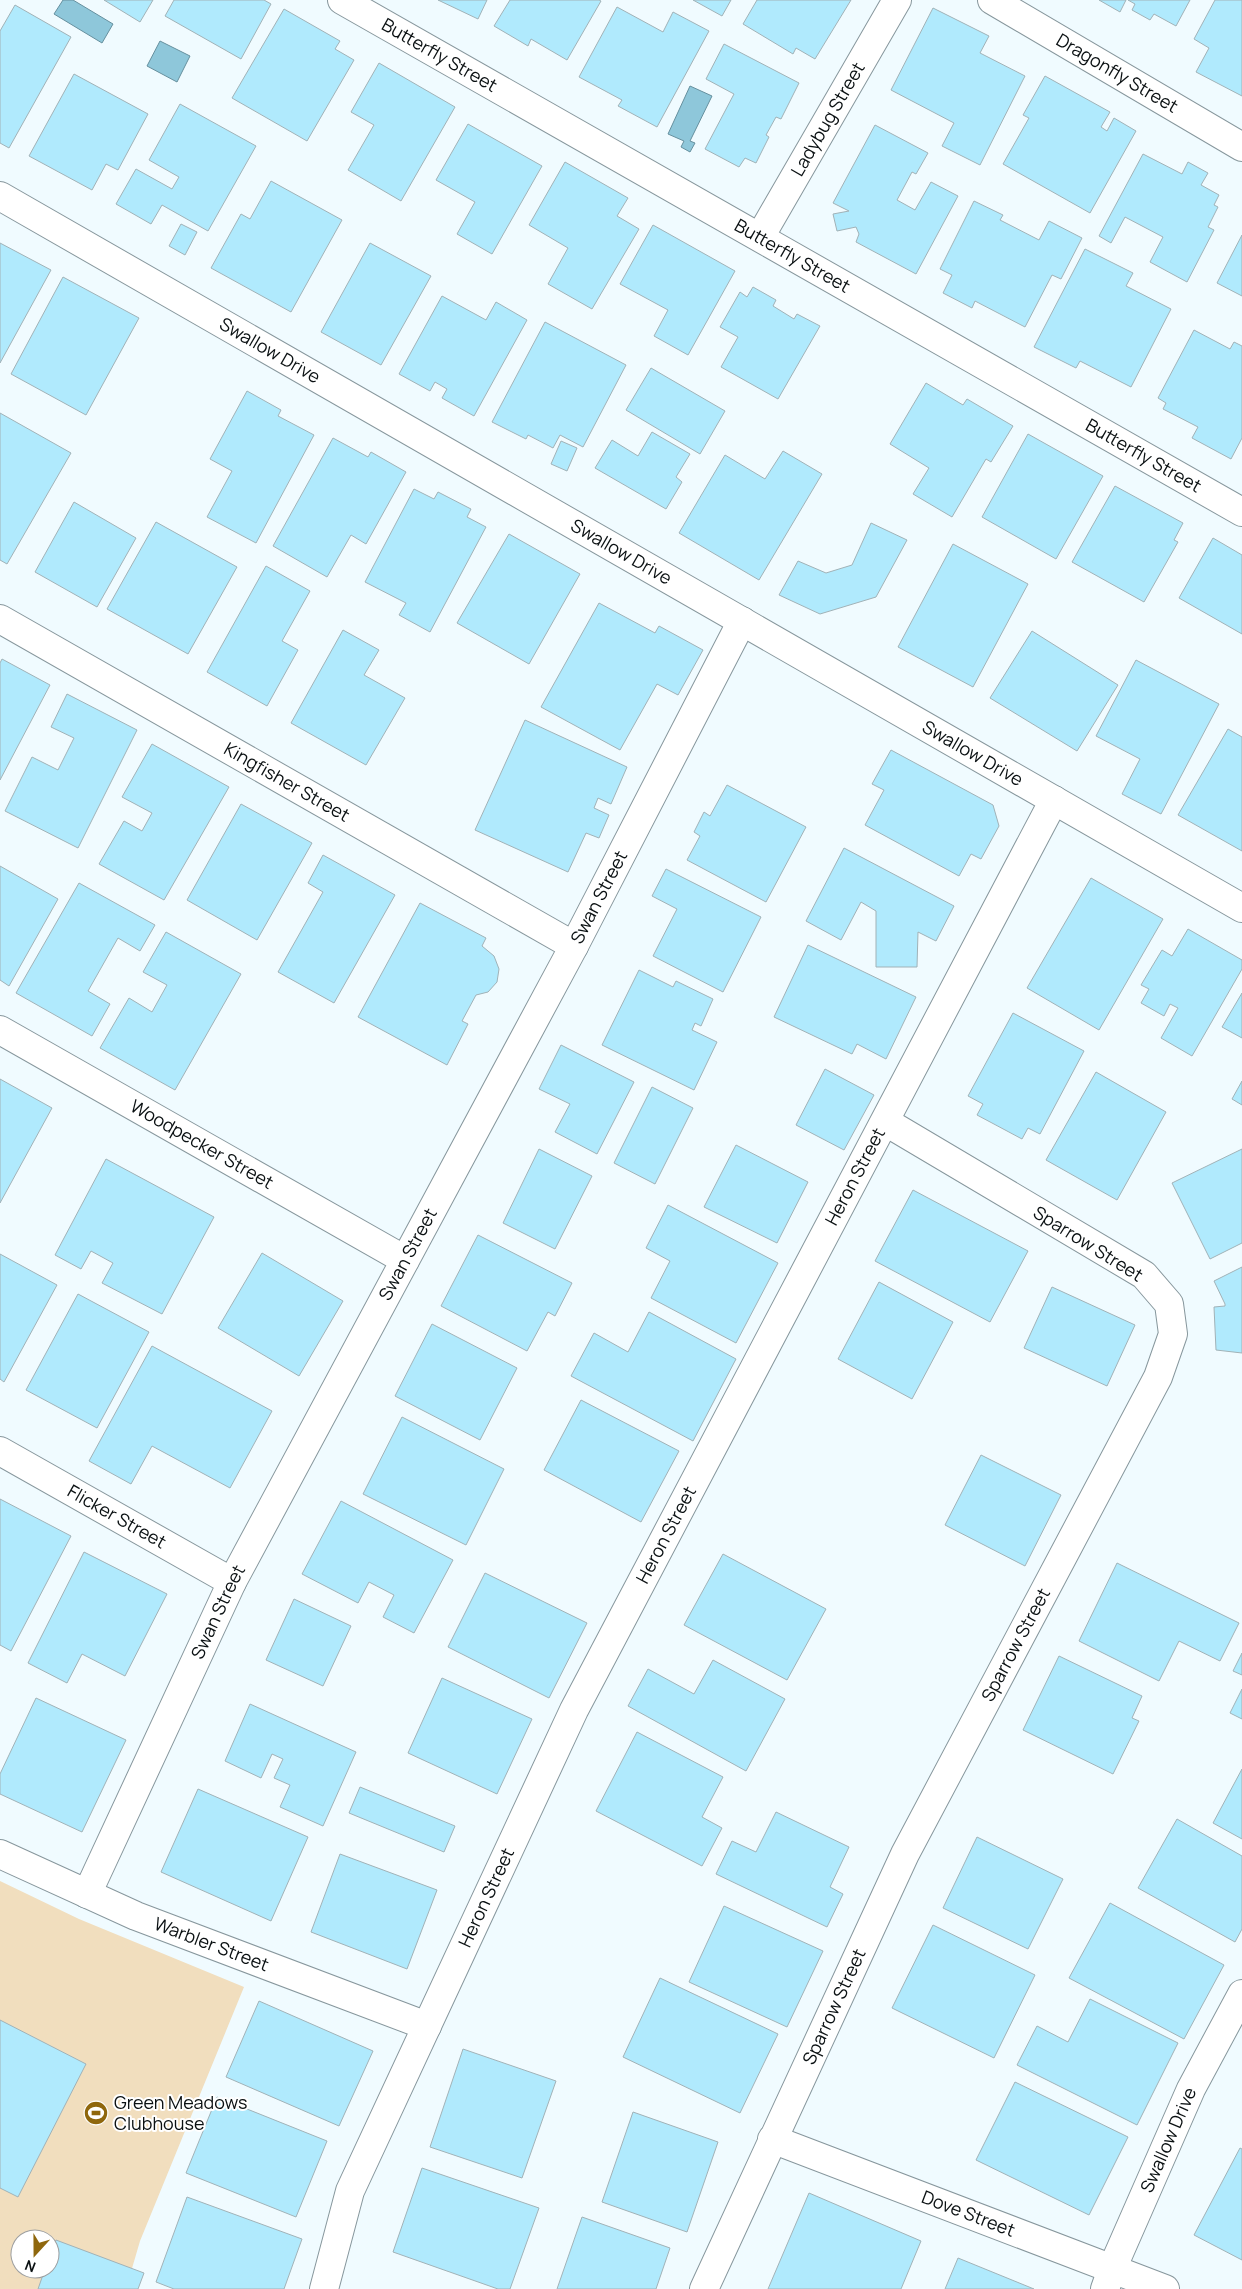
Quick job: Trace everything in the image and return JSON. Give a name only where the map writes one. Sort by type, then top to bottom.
[{"type":"street","name":"Butterfly Street","points":[[342,0],[1242,512]]},
{"type":"street","name":"Ladybug Street","points":[[760,237],[896,0]]},
{"type":"street","name":"Dragonfly Street","points":[[992,0],[1242,146]]},
{"type":"street","name":"Swallow Drive","points":[[0,196],[1242,908]]},
{"type":"street","name":"Kingfisher Street","points":[[0,618],[574,946]]},
{"type":"street","name":"Swan Street","points":[[87,1894],[232,1582],[574,946],[742,621]]},
{"type":"street","name":"Heron Street","points":[[324,2289],[350,2191],[574,1710],[886,1122],[1054,800]]},
{"type":"street","name":"Woodpecker Street","points":[[0,1030],[405,1260]]},
{"type":"street","name":"Sparrow Street","points":[[704,2289],[905,1854],[1158,1377],[1174,1334],[1169,1304],[1144,1275],[886,1122]]},
{"type":"street","name":"Flicker Street","points":[[0,1451],[232,1582]]},
{"type":"street","name":"Warbler Street","points":[[0,1854],[136,1916],[427,2026]]},
{"type":"street","name":"Swallow Drive","points":[[1109,2279],[1191,2089],[1242,1994]]},
{"type":"street","name":"Dove Street","points":[[772,2139],[1109,2279],[1165,2289]]},
{"type":"shaded area","name":"Green Meadows Clubhouse","points":[[0,1881],[79,1919],[244,1987],[140,2241],[126,2289],[0,2289]]},
{"type":"water","points":[[63,0],[73,0],[113,24],[102,43],[54,14]]},
{"type":"water","points":[[160,41],[190,56],[177,82],[147,66]]},
{"type":"water","points":[[690,86],[712,96],[690,141],[695,143],[690,152],[681,147],[684,141],[668,134]]},
{"type":"building","points":[[104,0],[153,0],[140,22]]},
{"type":"building","points":[[174,0],[264,0],[271,4],[241,59],[165,16]]},
{"type":"building","points":[[438,0],[487,0],[478,19]]},
{"type":"building","points":[[510,0],[601,1],[567,60],[531,39],[528,46],[494,26]]},
{"type":"building","points":[[693,0],[731,0],[722,16]]},
{"type":"building","points":[[757,0],[851,0],[815,59],[796,48],[793,54],[743,24]]},
{"type":"building","points":[[1099,0],[1126,0],[1120,12]]},
{"type":"building","points":[[1128,0],[1190,0],[1176,26],[1154,14],[1150,20],[1132,10],[1135,4]]},
{"type":"building","points":[[1215,0],[1242,0],[1242,96],[1196,72],[1209,48],[1194,39]]},
{"type":"building","points":[[15,5],[71,37],[9,148],[0,143],[0,31]]},
{"type":"building","points":[[617,7],[663,32],[673,12],[709,31],[657,127],[618,106],[622,100],[579,77]]},
{"type":"building","points":[[933,8],[989,36],[980,53],[1025,76],[980,165],[942,146],[954,123],[891,90]]},
{"type":"building","points":[[284,9],[340,41],[335,49],[354,60],[307,141],[232,98]]},
{"type":"building","points":[[724,44],[799,83],[781,119],[776,117],[766,135],[769,137],[756,163],[745,158],[739,167],[705,149],[734,94],[706,79]]},
{"type":"building","points":[[379,63],[455,107],[401,201],[348,170],[374,125],[351,112]]},
{"type":"building","points":[[74,74],[148,114],[118,170],[106,164],[92,190],[29,156]]},
{"type":"building","points":[[1045,76],[1110,112],[1101,127],[1107,131],[1114,118],[1136,131],[1090,213],[1003,164],[1029,118],[1023,115]]},
{"type":"building","points":[[180,104],[256,146],[208,231],[162,205],[151,224],[116,204],[136,169],[172,189],[179,177],[149,160]]},
{"type":"building","points":[[468,124],[542,166],[492,254],[457,234],[475,202],[436,180]]},
{"type":"building","points":[[875,125],[928,153],[916,174],[912,172],[897,200],[915,210],[931,182],[958,196],[916,274],[856,242],[859,234],[856,227],[837,231],[833,214],[849,211],[833,203]]},
{"type":"building","points":[[1143,154],[1182,174],[1188,162],[1208,173],[1201,185],[1219,195],[1214,205],[1218,207],[1208,227],[1214,230],[1187,282],[1150,262],[1163,237],[1125,217],[1111,243],[1099,236]]},
{"type":"building","points":[[565,162],[628,198],[617,216],[639,229],[592,309],[548,284],[568,248],[529,225]]},
{"type":"building","points":[[271,181],[342,220],[291,312],[211,268],[241,214],[250,219]]},
{"type":"building","points":[[974,201],[1003,215],[1000,220],[1039,240],[1049,221],[1082,238],[1061,279],[1052,275],[1025,327],[975,301],[972,308],[943,293],[952,275],[940,269]]},
{"type":"building","points":[[181,224],[197,232],[185,255],[169,246]]},
{"type":"building","points":[[653,225],[735,271],[688,355],[654,336],[668,310],[620,284]]},
{"type":"building","points":[[1242,235],[1242,296],[1217,283]]},
{"type":"building","points":[[0,243],[51,270],[0,363]]},
{"type":"building","points":[[370,243],[431,276],[381,365],[321,332]]},
{"type":"building","points":[[1085,249],[1133,273],[1126,286],[1171,309],[1131,387],[1080,361],[1076,368],[1034,347]]},
{"type":"building","points":[[63,277],[139,318],[86,415],[11,374]]},
{"type":"building","points":[[753,287],[776,300],[773,306],[794,319],[797,314],[820,326],[778,399],[721,367],[738,337],[720,327],[740,292],[747,297]]},
{"type":"building","points":[[442,296],[486,320],[496,302],[527,320],[474,416],[442,398],[447,389],[435,382],[430,391],[399,374]]},
{"type":"building","points":[[545,322],[626,365],[583,447],[560,435],[553,448],[528,435],[526,439],[492,422]]},
{"type":"building","points":[[1194,330],[1230,349],[1234,342],[1242,346],[1242,438],[1231,459],[1192,438],[1198,427],[1163,409],[1166,403],[1158,398]]},
{"type":"building","points":[[651,368],[725,411],[700,454],[626,410]]},
{"type":"building","points":[[926,383],[963,405],[967,399],[1013,426],[991,462],[986,459],[952,517],[913,494],[929,468],[890,444]]},
{"type":"building","points":[[247,391],[281,410],[278,416],[314,435],[256,543],[207,517],[232,471],[210,459]]},
{"type":"building","points":[[0,413],[71,453],[7,564],[0,560]]},
{"type":"building","points":[[652,432],[690,454],[676,477],[682,482],[666,509],[595,468],[612,440],[638,456]]},
{"type":"building","points":[[1028,434],[1103,476],[1056,559],[982,517]]},
{"type":"building","points":[[333,438],[368,457],[371,452],[406,472],[366,544],[351,535],[327,577],[273,546]]},
{"type":"building","points":[[561,441],[577,448],[567,471],[551,464]]},
{"type":"building","points":[[783,451],[822,474],[759,580],[679,533],[725,455],[765,479]]},
{"type":"building","points":[[1115,486],[1183,523],[1174,540],[1178,542],[1144,602],[1072,562]]},
{"type":"building","points":[[414,489],[434,499],[438,492],[471,509],[467,517],[486,527],[430,632],[399,615],[406,603],[365,582]]},
{"type":"building","points":[[74,502],[136,538],[97,607],[35,572]]},
{"type":"building","points":[[156,522],[237,567],[188,654],[107,609]]},
{"type":"building","points":[[871,523],[907,540],[876,597],[820,614],[779,595],[798,561],[826,573],[852,565]]},
{"type":"building","points":[[509,534],[580,574],[529,664],[457,623]]},
{"type":"building","points":[[1213,538],[1242,555],[1242,634],[1179,598]]},
{"type":"building","points":[[953,544],[1028,584],[973,687],[898,647]]},
{"type":"building","points":[[266,566],[310,591],[282,641],[298,650],[267,706],[207,672]]},
{"type":"building","points":[[599,603],[655,633],[659,626],[703,650],[678,695],[657,684],[620,750],[541,707]]},
{"type":"building","points":[[343,630],[379,650],[364,675],[405,698],[366,765],[291,723]]},
{"type":"building","points":[[1032,631],[1118,685],[1077,751],[990,698]]},
{"type":"building","points":[[2,659],[50,685],[0,780],[0,663]]},
{"type":"building","points":[[1136,660],[1219,704],[1161,814],[1122,794],[1140,759],[1096,736]]},
{"type":"building","points":[[67,694],[137,730],[78,848],[5,811],[32,757],[58,770],[74,738],[51,727]]},
{"type":"building","points":[[525,720],[627,767],[611,804],[598,798],[594,808],[609,815],[599,838],[586,833],[568,872],[475,830]]},
{"type":"building","points":[[1228,729],[1242,737],[1242,851],[1178,815]]},
{"type":"building","points":[[152,744],[229,787],[164,900],[99,864],[124,821],[142,831],[152,813],[122,797]]},
{"type":"building","points":[[891,750],[993,805],[999,826],[981,859],[971,854],[959,876],[865,825],[884,790],[872,784]]},
{"type":"building","points":[[727,785],[806,827],[766,902],[687,860],[700,836],[694,832],[704,812],[710,816]]},
{"type":"building","points":[[241,804],[312,843],[257,940],[187,900]]},
{"type":"building","points":[[844,848],[954,906],[936,941],[918,932],[917,967],[876,967],[876,911],[861,902],[841,940],[806,921]]},
{"type":"building","points":[[323,855],[395,895],[334,1003],[278,972],[323,892],[308,883]]},
{"type":"building","points":[[0,866],[58,899],[9,986],[0,980]]},
{"type":"building","points":[[666,869],[761,917],[723,992],[653,956],[677,909],[652,896]]},
{"type":"building","points":[[1091,878],[1163,919],[1099,1030],[1027,988]]},
{"type":"building","points":[[79,883],[155,925],[140,951],[118,938],[88,991],[110,1004],[92,1036],[16,993]]},
{"type":"building","points":[[420,903],[486,938],[482,946],[494,956],[499,969],[497,982],[488,992],[476,995],[462,1021],[468,1024],[447,1065],[358,1017]]},
{"type":"building","points":[[1188,929],[1242,960],[1242,969],[1192,1056],[1161,1038],[1178,1008],[1170,1004],[1164,1016],[1141,1003],[1149,989],[1141,985],[1162,950],[1172,956]]},
{"type":"building","points":[[166,932],[241,974],[175,1090],[100,1048],[129,998],[152,1012],[167,985],[143,972]]},
{"type":"building","points":[[808,945],[916,997],[886,1059],[857,1044],[852,1054],[774,1017]]},
{"type":"building","points":[[639,970],[673,987],[676,981],[713,999],[701,1026],[695,1023],[692,1030],[717,1042],[694,1090],[602,1045]]},
{"type":"building","points":[[1242,993],[1242,1038],[1222,1027]]},
{"type":"building","points":[[1013,1013],[1084,1051],[1040,1134],[1028,1128],[1022,1139],[977,1115],[983,1104],[968,1096]]},
{"type":"building","points":[[561,1045],[634,1082],[597,1154],[555,1132],[570,1104],[539,1089]]},
{"type":"building","points":[[825,1069],[874,1095],[844,1150],[796,1125]]},
{"type":"building","points":[[1096,1072],[1166,1112],[1117,1200],[1046,1160]]},
{"type":"building","points":[[0,1079],[52,1108],[0,1203]]},
{"type":"building","points":[[1242,1081],[1242,1105],[1232,1099]]},
{"type":"building","points":[[652,1087],[693,1108],[655,1184],[614,1163]]},
{"type":"building","points":[[736,1145],[808,1182],[777,1243],[704,1207]]},
{"type":"building","points":[[539,1149],[592,1176],[555,1249],[503,1223]]},
{"type":"building","points":[[1242,1149],[1242,1243],[1210,1259],[1172,1183]]},
{"type":"building","points":[[106,1159],[214,1217],[162,1314],[102,1283],[113,1263],[91,1251],[81,1269],[55,1255]]},
{"type":"building","points":[[913,1190],[1028,1251],[990,1322],[875,1261]]},
{"type":"building","points":[[668,1205],[778,1263],[736,1343],[651,1298],[670,1261],[646,1248]]},
{"type":"building","points":[[478,1235],[572,1283],[555,1316],[548,1312],[527,1351],[441,1306]]},
{"type":"building","points":[[262,1253],[343,1301],[299,1376],[218,1328]]},
{"type":"building","points":[[0,1254],[57,1285],[4,1382],[0,1379]]},
{"type":"building","points":[[1242,1267],[1242,1353],[1216,1350],[1214,1307],[1225,1306],[1225,1304],[1214,1281]]},
{"type":"building","points":[[879,1282],[953,1322],[912,1399],[838,1359]]},
{"type":"building","points":[[1052,1287],[1135,1325],[1107,1386],[1024,1348]]},
{"type":"building","points":[[78,1294],[149,1332],[97,1428],[26,1390]]},
{"type":"building","points":[[649,1312],[736,1359],[693,1441],[571,1376],[594,1333],[628,1352]]},
{"type":"building","points":[[432,1324],[517,1368],[480,1440],[395,1396]]},
{"type":"building","points":[[152,1346],[272,1411],[230,1488],[152,1446],[131,1484],[89,1461]]},
{"type":"building","points":[[581,1400],[679,1451],[641,1522],[544,1470]]},
{"type":"building","points":[[402,1417],[504,1469],[466,1545],[363,1494]]},
{"type":"building","points":[[981,1455],[1061,1495],[1025,1566],[945,1525]]},
{"type":"building","points":[[0,1499],[71,1536],[11,1651],[0,1645]]},
{"type":"building","points":[[341,1501],[453,1560],[414,1633],[383,1617],[394,1595],[369,1582],[358,1603],[302,1574]]},
{"type":"building","points":[[84,1552],[167,1594],[125,1676],[82,1654],[67,1683],[28,1663]]},
{"type":"building","points":[[723,1554],[826,1609],[787,1680],[684,1625]]},
{"type":"building","points":[[1117,1563],[1239,1623],[1220,1661],[1179,1641],[1159,1681],[1079,1641]]},
{"type":"building","points":[[485,1573],[587,1623],[549,1698],[448,1647]]},
{"type":"building","points":[[294,1599],[351,1626],[323,1686],[266,1660]]},
{"type":"building","points":[[1242,1653],[1242,1675],[1233,1671]]},
{"type":"building","points":[[1059,1656],[1142,1696],[1132,1718],[1139,1721],[1113,1774],[1023,1730]]},
{"type":"building","points":[[713,1660],[785,1699],[746,1771],[628,1706],[648,1669],[694,1694]]},
{"type":"building","points":[[442,1678],[532,1719],[497,1794],[408,1753]]},
{"type":"building","points":[[1242,1689],[1242,1719],[1230,1713]]},
{"type":"building","points":[[36,1698],[126,1740],[82,1832],[0,1794],[0,1774]]},
{"type":"building","points":[[250,1704],[356,1752],[323,1826],[280,1807],[290,1785],[274,1778],[283,1759],[272,1754],[261,1778],[225,1761]]},
{"type":"building","points":[[637,1732],[723,1777],[702,1817],[722,1828],[702,1866],[596,1811]]},
{"type":"building","points":[[1242,1769],[1242,1839],[1213,1823]]},
{"type":"building","points":[[360,1787],[455,1826],[444,1852],[349,1813]]},
{"type":"building","points":[[198,1789],[308,1837],[271,1921],[161,1872]]},
{"type":"building","points":[[776,1812],[849,1847],[830,1887],[843,1894],[827,1927],[716,1874],[732,1841],[756,1852]]},
{"type":"building","points":[[1177,1819],[1242,1856],[1242,1929],[1235,1942],[1138,1888]]},
{"type":"building","points":[[977,1837],[1063,1879],[1028,1949],[943,1908]]},
{"type":"building","points":[[340,1854],[437,1890],[407,1969],[311,1932]]},
{"type":"building","points":[[1110,1903],[1224,1965],[1184,2039],[1069,1978]]},
{"type":"building","points":[[724,1906],[823,1951],[787,2027],[689,1982]]},
{"type":"building","points":[[933,1925],[1035,1975],[994,2058],[892,2008]]},
{"type":"building","points":[[660,1978],[778,2034],[740,2113],[623,2057]]},
{"type":"building","points":[[1090,1999],[1178,2043],[1137,2125],[1017,2065],[1037,2026],[1068,2042]]},
{"type":"building","points":[[259,2001],[373,2051],[339,2126],[226,2077]]},
{"type":"building","name":"Green Meadows Clubhouse","points":[[0,2020],[86,2064],[18,2197],[0,2188]]},
{"type":"building","points":[[463,2049],[556,2081],[522,2178],[430,2147]]},
{"type":"building","points":[[1015,2082],[1128,2137],[1089,2215],[976,2160]]},
{"type":"building","points":[[217,2097],[327,2141],[296,2217],[186,2173]]},
{"type":"building","points":[[633,2112],[718,2142],[687,2232],[602,2202]]},
{"type":"building","points":[[1240,2148],[1242,2149],[1242,2260],[1194,2235]]},
{"type":"building","points":[[422,2168],[539,2208],[510,2289],[498,2289],[393,2252]]},
{"type":"building","points":[[809,2193],[921,2241],[901,2289],[768,2289]]},
{"type":"building","points":[[187,2197],[302,2239],[284,2289],[174,2289],[156,2282]]},
{"type":"building","points":[[582,2217],[670,2248],[656,2289],[557,2289]]},
{"type":"building","points":[[60,2242],[144,2273],[138,2289],[38,2289],[42,2279],[60,2279]]},
{"type":"building","points":[[958,2258],[1034,2289],[945,2289]]},
{"type":"place","name":"Green Meadows Clubhouse","points":[[96,2113]]}]
